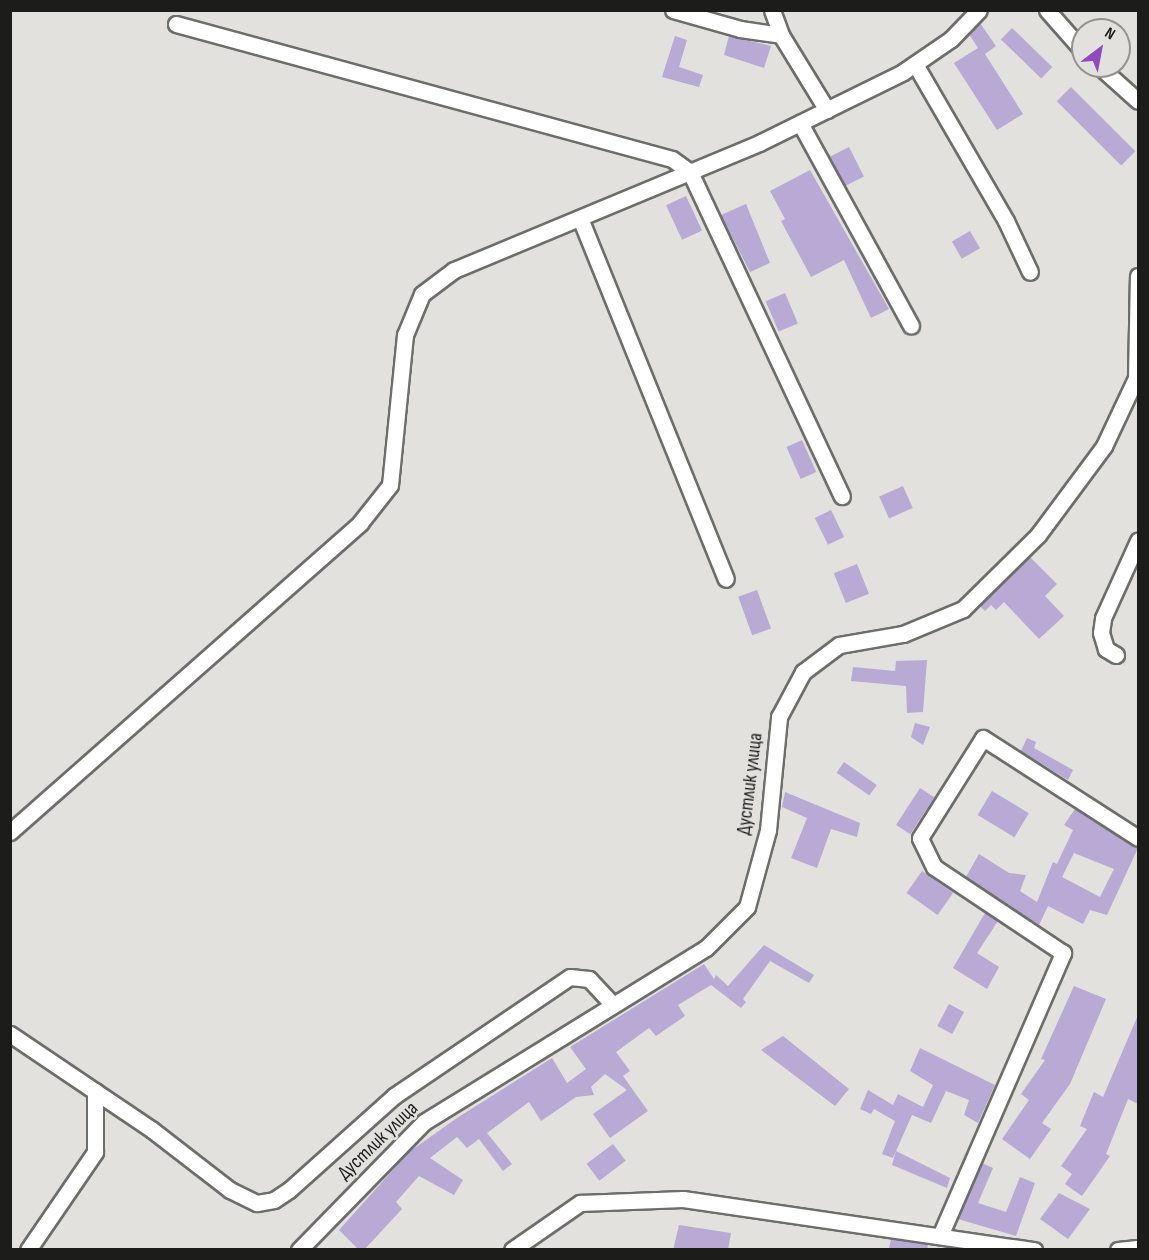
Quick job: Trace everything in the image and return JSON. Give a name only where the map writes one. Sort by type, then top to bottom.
[{"type":"street","points":[[673,10],[740,29],[781,35]]},
{"type":"street","points":[[772,10],[781,35],[827,110]]},
{"type":"street","points":[[10,832],[360,523],[390,485],[405,335],[422,294],[454,270],[690,172],[827,110],[915,64],[951,39],[979,10]]},
{"type":"street","points":[[1047,10],[1071,37]]},
{"type":"street","points":[[176,24],[648,150],[672,159],[690,172],[843,496]]},
{"type":"street","points":[[915,64],[1006,221],[1030,272]]},
{"type":"street","points":[[1112,78],[1138,101]]},
{"type":"street","points":[[800,123],[911,326]]},
{"type":"street","points":[[580,218],[726,579]]},
{"type":"street","name":"Дустлик улица","points":[[299,1250],[424,1122],[706,948],[747,907],[768,830],[779,717],[803,672],[839,645],[903,634],[963,609],[1050,520],[1104,446],[1137,378],[1138,276]]},
{"type":"street","points":[[1116,655],[1106,649],[1101,633],[1103,618],[1138,541]]},
{"type":"street","points":[[940,1236],[1063,953],[934,867],[920,838],[983,738],[1138,838]]},
{"type":"street","points":[[10,1034],[95,1091],[230,1190],[257,1203],[274,1200],[289,1190],[394,1096],[570,977],[589,979],[613,1005]]},
{"type":"street","points":[[28,1250],[95,1152],[95,1091]]},
{"type":"street","points":[[512,1250],[580,1203],[683,1199],[1034,1250]]},
{"type":"street","points":[[1118,1250],[1137,1248]]},
{"type":"building","points":[[980,23],[996,46],[985,54],[1023,114],[997,130],[954,63],[978,48],[969,34]]},
{"type":"building","points":[[1012,28],[1052,67],[1041,78],[1001,40]]},
{"type":"building","points":[[675,36],[687,40],[679,67],[703,75],[699,87],[662,77]]},
{"type":"building","points":[[729,36],[771,46],[764,68],[724,55]]},
{"type":"building","points":[[1071,87],[1135,151],[1121,165],[1057,101]]},
{"type":"building","points":[[849,147],[864,176],[845,186],[830,157]]},
{"type":"building","points":[[810,170],[889,309],[871,318],[844,260],[811,277],[781,221],[785,219],[770,191]]},
{"type":"building","points":[[686,196],[702,230],[682,240],[666,205]]},
{"type":"building","points":[[746,204],[770,263],[750,272],[721,215]]},
{"type":"building","points":[[970,231],[980,248],[962,259],[952,242]]},
{"type":"building","points":[[785,293],[798,323],[779,332],[766,301]]},
{"type":"building","points":[[802,440],[816,472],[801,479],[786,447]]},
{"type":"building","points":[[903,486],[913,508],[889,519],[879,497]]},
{"type":"building","points":[[831,510],[844,537],[828,545],[815,518]]},
{"type":"building","points":[[1030,557],[1057,584],[1045,596],[1064,616],[1039,639],[1004,602],[996,610],[991,605],[985,611],[980,606]]},
{"type":"building","points":[[857,564],[869,594],[846,603],[834,573]]},
{"type":"building","points":[[757,590],[771,629],[752,635],[738,597]]},
{"type":"building","points":[[927,660],[923,712],[907,713],[906,686],[851,681],[853,667],[895,671],[896,661]]},
{"type":"building","points":[[915,723],[930,727],[923,745],[911,737]]},
{"type":"building","points":[[1027,738],[1036,742],[1034,748],[1073,770],[1068,780],[1021,751]]},
{"type":"building","points":[[844,762],[877,785],[869,796],[837,773]]},
{"type":"building","points":[[920,788],[934,797],[910,834],[896,825]]},
{"type":"building","points":[[992,791],[1029,813],[1014,837],[978,815]]},
{"type":"building","points":[[785,792],[860,823],[857,837],[831,829],[817,868],[791,858],[807,818],[782,807]]},
{"type":"building","points":[[1075,809],[1138,848],[1107,915],[1090,910],[1083,924],[1048,906],[1039,925],[966,877],[979,854],[1009,873],[1026,875],[1020,891],[1037,902],[1053,862],[1057,864],[1073,830],[1064,825]],"holes":[[[1074,853],[1114,869],[1100,897],[1062,877]]]},
{"type":"building","points":[[922,871],[953,893],[938,915],[907,893]]},
{"type":"building","points":[[985,913],[998,921],[977,953],[999,967],[987,989],[953,968]]},
{"type":"building","points":[[764,945],[814,975],[809,983],[770,961],[743,999],[746,1002],[741,1008],[711,985],[678,1005],[685,1016],[656,1036],[649,1028],[616,1052],[630,1071],[623,1076],[648,1111],[610,1138],[593,1114],[627,1090],[605,1074],[591,1087],[594,1095],[576,1097],[541,1121],[529,1102],[487,1133],[512,1164],[503,1171],[479,1139],[467,1148],[457,1137],[430,1158],[463,1180],[454,1195],[419,1176],[396,1202],[402,1209],[364,1250],[359,1250],[339,1230],[409,1152],[457,1118],[552,1058],[567,1083],[586,1069],[570,1047],[704,964],[714,979],[716,975],[728,986]]},
{"type":"building","points":[[1074,986],[1106,999],[1070,1084],[1042,1123],[1051,1129],[1030,1159],[1002,1139],[1029,1100],[1021,1094],[1045,1060],[1041,1059]]},
{"type":"building","points":[[949,1004],[964,1012],[952,1034],[937,1026]]},
{"type":"building","points":[[1138,1015],[1138,1104],[1128,1099],[1106,1154],[1110,1156],[1082,1196],[1065,1184],[1072,1174],[1061,1166],[1087,1129],[1080,1126],[1094,1092],[1103,1097]]},
{"type":"building","points":[[783,1036],[849,1089],[835,1106],[761,1050]]},
{"type":"building","points":[[920,1048],[995,1085],[978,1123],[964,1115],[969,1100],[946,1091],[931,1123],[912,1115],[893,1158],[882,1154],[895,1121],[874,1109],[871,1114],[860,1109],[868,1090],[893,1105],[898,1094],[923,1107],[933,1085],[910,1071]]},
{"type":"building","points":[[613,1144],[626,1161],[599,1181],[587,1164]]},
{"type":"building","points":[[896,1151],[950,1178],[947,1188],[892,1165]]},
{"type":"building","points":[[982,1163],[993,1168],[978,1203],[1006,1212],[1020,1177],[1035,1183],[1016,1236],[958,1219]]},
{"type":"building","points":[[1059,1193],[1090,1209],[1068,1239],[1040,1219]]},
{"type":"building","points":[[679,1225],[731,1233],[728,1250],[673,1250]]},
{"type":"building","points":[[891,1239],[928,1245],[927,1250],[895,1250],[889,1248]]}]
